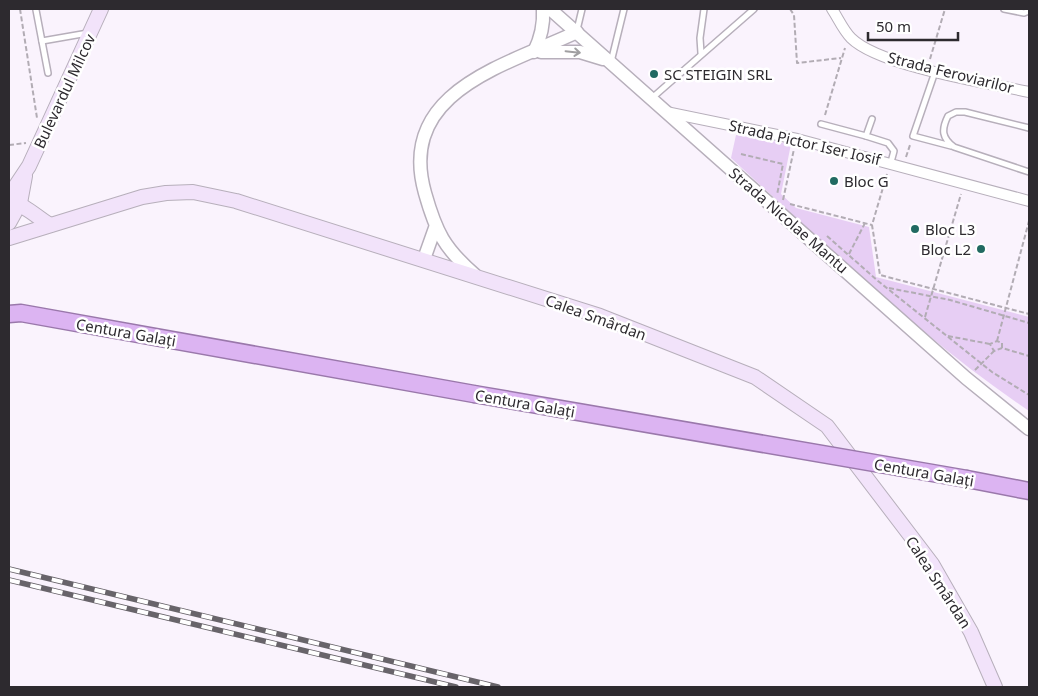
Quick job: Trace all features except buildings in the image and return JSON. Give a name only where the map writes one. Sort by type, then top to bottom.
[{"type":"highway","name":"Centura Galați","points":[[13,311],[1029,491]]},
{"type":"main road","name":"Bulevardul Milcov","points":[[9,223],[12,201],[101,9]]},
{"type":"main road","name":"Calea Smârdan","points":[[9,238],[142,198],[166,193],[193,192],[236,201],[600,316],[755,377],[827,426],[932,564],[971,632],[995,687]]},
{"type":"main road","points":[[12,201],[50,225]]},
{"type":"street","points":[[534,52],[542,31],[543,9]]},
{"type":"street","name":"Strada Nicolae Mantu","points":[[550,9],[966,378],[1029,429]]},
{"type":"street","name":"Strada Feroviarilor","points":[[832,9],[851,37],[868,49],[892,59],[931,70],[1029,92]]},
{"type":"street","points":[[475,276],[451,253],[434,228],[421,179],[419,159],[422,140],[430,121],[445,102],[487,70],[534,52],[577,32]]},
{"type":"street","points":[[534,52],[580,52],[611,63]]},
{"type":"street","name":"Strada Pictor Iser Iosif","points":[[666,112],[797,139],[1029,200]]},
{"type":"street","points":[[424,259],[434,228]]},
{"type":"lane","points":[[577,32],[582,9]]},
{"type":"lane","points":[[611,63],[624,9]]},
{"type":"lane","points":[[701,53],[700,38],[704,9]]},
{"type":"lane","points":[[651,99],[701,53],[754,9]]},
{"type":"lane","points":[[1004,9],[1024,14],[1029,11]]},
{"type":"lane","points":[[36,10],[48,73]]},
{"type":"lane","points":[[42,41],[90,33]]},
{"type":"lane","points":[[931,70],[913,136],[954,147],[1029,172]]},
{"type":"lane","points":[[954,147],[945,140],[943,132],[948,116],[956,112],[965,112],[1029,128]]},
{"type":"lane","points":[[866,136],[872,119]]},
{"type":"lane","points":[[821,124],[888,143],[894,151],[890,162]]},
{"type":"path","points":[[9,145],[40,141],[20,9]]},
{"type":"path","points":[[790,9],[794,15],[797,63],[841,58]]},
{"type":"path","points":[[931,70],[945,9]]},
{"type":"path","points":[[821,124],[841,58],[851,37]]},
{"type":"path","points":[[903,166],[913,136]]},
{"type":"path","points":[[784,200],[797,139]]},
{"type":"path","points":[[741,154],[791,166]]},
{"type":"path","points":[[890,162],[872,225],[880,275],[1029,314]]},
{"type":"path","points":[[784,164],[777,195],[796,210]]},
{"type":"path","points":[[925,317],[964,182]]},
{"type":"path","points":[[788,204],[872,225]]},
{"type":"path","points":[[948,336],[990,344],[997,340],[1029,221]]},
{"type":"path","points":[[849,255],[865,223]]},
{"type":"path","points":[[823,233],[887,288],[983,364],[1029,395]]},
{"type":"path","points":[[887,288],[931,296],[1029,323]]},
{"type":"path","points":[[997,340],[1002,343],[1002,348]]},
{"type":"path","points":[[990,344],[994,350]]},
{"type":"path","points":[[966,378],[983,364],[994,350],[1002,348],[1029,356]]},
{"type":"shaded area","points":[[736,135],[791,144],[781,194],[796,208],[869,227],[876,277],[1029,317],[1029,411],[989,383],[913,322],[731,158]]},
{"type":"railway","points":[[9,569],[498,687]]},
{"type":"railway","points":[[9,580],[456,687]]},
{"type":"place","name":"SC STEIGIN SRL","points":[[654,74]]},
{"type":"place","name":"Bloc G","points":[[834,181]]},
{"type":"place","name":"Bloc L3","points":[[915,229]]},
{"type":"place","name":"Bloc L2","points":[[981,249]]}]
